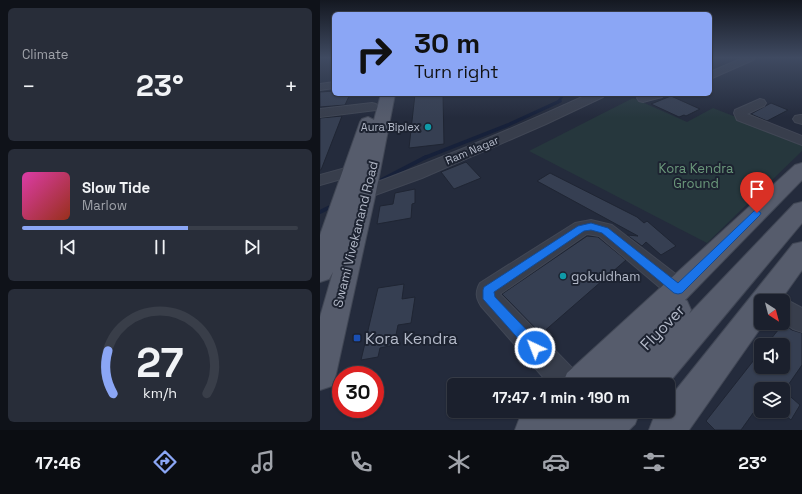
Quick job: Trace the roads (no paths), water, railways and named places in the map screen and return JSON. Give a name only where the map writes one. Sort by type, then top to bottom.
[{"type":"main road","name":"Swami Vivekanand Road","points":[[320,272],[357,189],[387,96]]},
{"type":"main road","name":"Swami Vivekanand Road","points":[[320,374],[374,101]]},
{"type":"main road","points":[[586,378],[802,169]]},
{"type":"main road","name":"Flyover","points":[[614,378],[661,327],[802,185]]},
{"type":"main road","name":"Flyover","points":[[651,378],[802,209]]},
{"type":"main road","points":[[775,294],[802,251]]},
{"type":"main road","points":[[667,430],[754,322]]},
{"type":"main road","points":[[533,430],[545,418]]},
{"type":"main road","points":[[565,430],[576,418]]},
{"type":"main road","points":[[606,430],[616,418]]},
{"type":"street","points":[[320,87],[332,85]]},
{"type":"street","name":"Ram Nagar","points":[[320,180],[357,189],[416,174],[541,121],[595,96]]},
{"type":"street","points":[[643,98],[650,96]]},
{"type":"street","points":[[320,113],[374,101]]},
{"type":"street","points":[[760,103],[740,113],[742,117],[802,141]]},
{"type":"street","points":[[562,378],[489,299],[488,290],[582,228],[591,226],[605,230],[678,289]]},
{"type":"street","points":[[790,314],[802,321]]},
{"type":"waterway","points":[[558,102],[562,96]]},
{"type":"waterway","points":[[424,158],[508,125],[558,102]]},
{"type":"waterway","points":[[374,184],[424,158]]},
{"type":"waterway","points":[[320,212],[334,205]]},
{"type":"place","name":"Aura Biplex","points":[[428,127]]},
{"type":"place","name":"gokuldham","points":[[563,276]]},
{"type":"place","name":"Kora Kendra","points":[[357,338]]},
{"type":"park label","name":"Kora Kendra Ground","points":[[696,176]]}]
